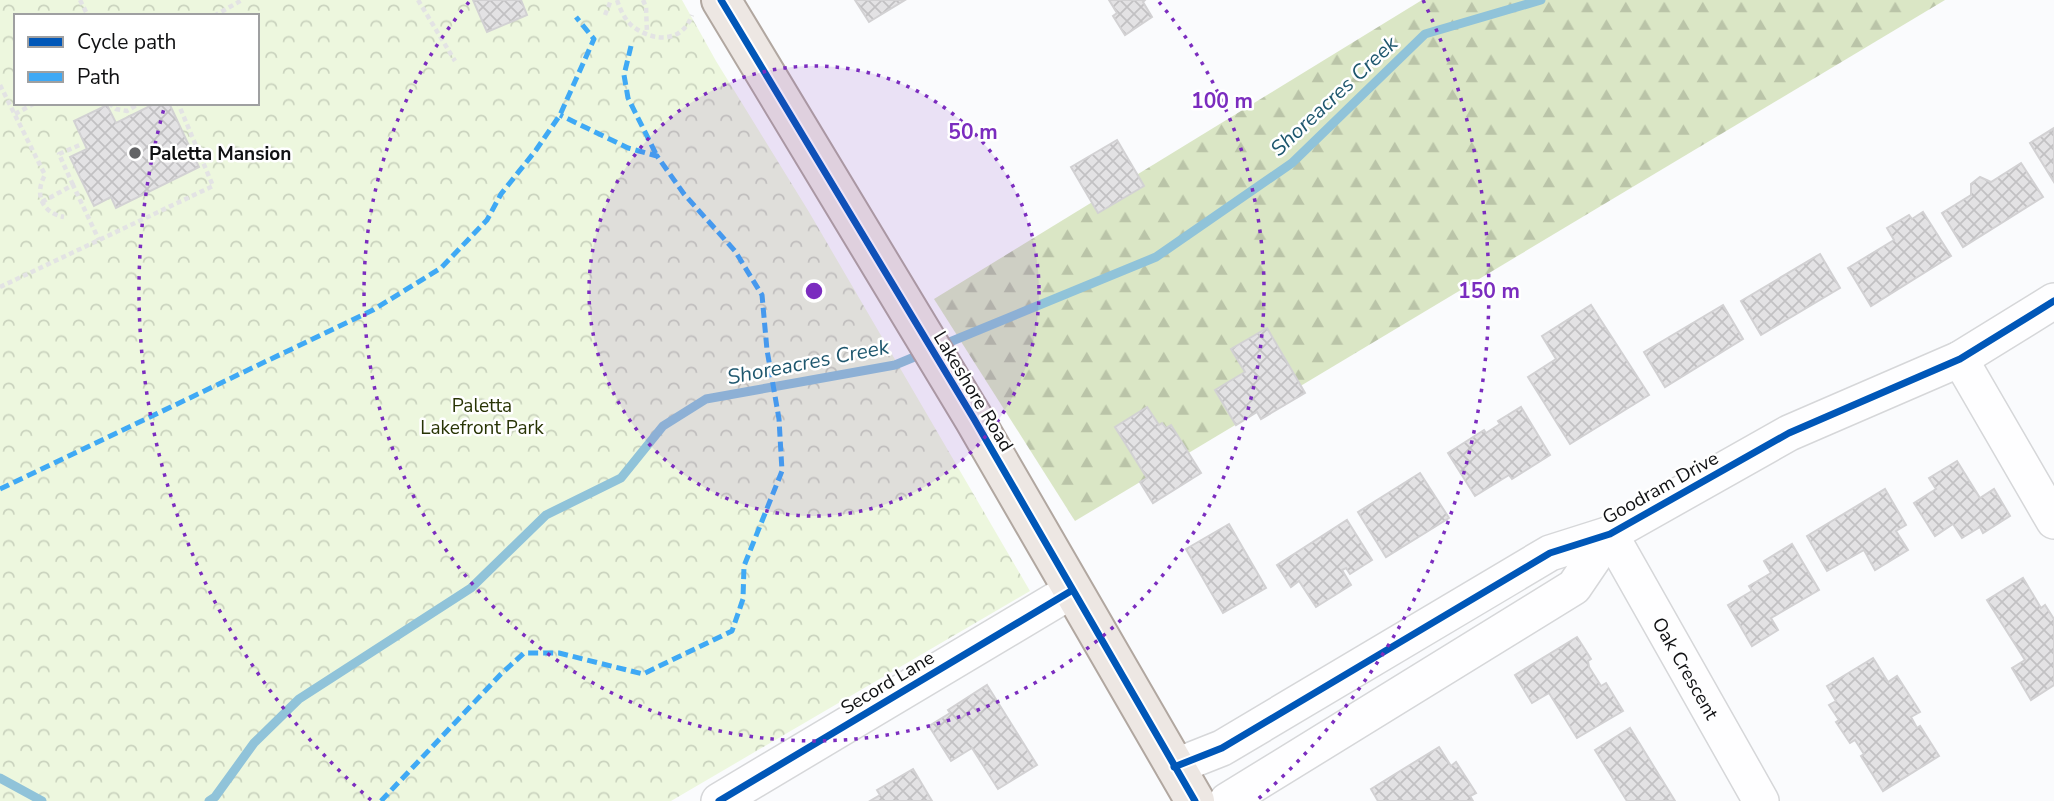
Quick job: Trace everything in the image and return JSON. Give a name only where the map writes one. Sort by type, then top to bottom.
[{"type":"main road","name":"Lakeshore Road","points":[[707,6],[902,300],[1195,801]]},
{"type":"street","name":"Goodram Drive","points":[[1174,767],[1222,748],[1550,553],[1610,534],[1789,433],[1961,359],[2054,301]]},
{"type":"street","points":[[1961,359],[2054,521]]},
{"type":"street","name":"Goodram Drive","points":[[1227,801],[1574,587],[1610,534]]},
{"type":"street","name":"Oak Crescent","points":[[1610,534],[1761,801]]},
{"type":"street","name":"Secord Lane","points":[[719,801],[1071,591]]},
{"type":"path","points":[[218,14],[242,0]]},
{"type":"path","points":[[418,0],[455,61]]},
{"type":"path","points":[[605,15],[611,0]]},
{"type":"path","points":[[617,0],[630,24],[647,33],[666,38],[677,36],[687,29],[707,6]]},
{"type":"path","points":[[643,0],[646,7],[647,33]]},
{"type":"path","points":[[0,85],[45,175],[39,190],[42,202],[49,212],[64,217]]},
{"type":"path","points":[[15,114],[31,105]]},
{"type":"path","points":[[112,105],[121,111],[133,110],[138,105]]},
{"type":"path","points":[[131,105],[133,110]]},
{"type":"path","points":[[0,287],[213,186],[179,105]]},
{"type":"path","points":[[82,144],[59,154],[99,240]]},
{"type":"path","points":[[42,202],[73,185]]},
{"type":"green space","name":"Paletta Lakefront Park","points":[[0,0],[682,0],[1030,591],[671,801],[0,801]]},
{"type":"green space","points":[[1422,0],[1945,0],[1075,521],[934,299]]},
{"type":"building","points":[[473,0],[521,0],[527,15],[487,32]]},
{"type":"building","points":[[855,0],[905,0],[869,22]]},
{"type":"building","points":[[1109,0],[1145,0],[1143,2],[1152,17],[1125,35],[1113,16],[1117,13]]},
{"type":"building","name":"Paletta Mansion","points":[[107,105],[116,123],[152,105],[170,105],[199,167],[116,208],[111,197],[94,206],[70,157],[87,149],[74,121]]},
{"type":"building","points":[[2054,128],[2054,182],[2030,143]]},
{"type":"building","points":[[1117,140],[1144,186],[1098,213],[1071,167]]},
{"type":"building","points":[[2021,163],[2043,197],[1963,247],[1942,213],[1971,195],[1971,184],[1980,177],[1991,182]]},
{"type":"building","points":[[1923,212],[1951,256],[1871,306],[1848,268],[1894,240],[1887,228],[1909,215],[1912,219]]},
{"type":"building","points":[[1820,254],[1840,288],[1761,335],[1741,301]]},
{"type":"building","points":[[1591,305],[1649,395],[1570,444],[1528,377],[1556,359],[1542,336]]},
{"type":"building","points":[[1723,305],[1743,339],[1665,387],[1644,352]]},
{"type":"building","points":[[1267,328],[1305,393],[1261,419],[1257,412],[1236,425],[1215,390],[1245,372],[1231,349]]},
{"type":"building","points":[[1147,407],[1159,425],[1162,423],[1166,428],[1171,425],[1201,473],[1153,503],[1140,482],[1147,478],[1115,427]]},
{"type":"building","points":[[1521,407],[1550,455],[1512,479],[1509,475],[1475,496],[1448,453],[1484,430],[1486,433],[1500,424],[1498,421]]},
{"type":"building","points":[[1957,461],[1980,498],[1994,489],[2010,516],[1983,533],[1980,527],[1962,538],[1953,524],[1935,536],[1914,503],[1936,489],[1929,478]]},
{"type":"building","points":[[1420,473],[1449,518],[1386,557],[1358,512]]},
{"type":"building","points":[[1885,489],[1906,525],[1896,531],[1908,550],[1875,570],[1864,550],[1827,571],[1807,536]]},
{"type":"building","points":[[1347,520],[1372,560],[1350,574],[1346,568],[1342,570],[1351,585],[1316,607],[1299,581],[1291,587],[1277,565]]},
{"type":"building","points":[[1229,524],[1266,588],[1223,613],[1186,549]]},
{"type":"building","points":[[1792,544],[1819,590],[1771,618],[1778,630],[1752,646],[1728,605],[1752,591],[1749,586],[1771,573],[1764,561]]},
{"type":"building","points":[[2023,578],[2041,608],[2045,605],[2054,619],[2054,685],[2031,700],[2012,668],[2025,660],[1987,600]]},
{"type":"building","points":[[1577,637],[1591,659],[1588,661],[1589,667],[1601,686],[1606,683],[1623,711],[1577,738],[1549,693],[1532,703],[1515,675]]},
{"type":"building","points":[[1873,658],[1888,682],[1897,676],[1920,712],[1911,717],[1939,756],[1883,791],[1861,756],[1864,754],[1855,740],[1850,743],[1836,722],[1839,720],[1829,705],[1836,701],[1827,686]]},
{"type":"building","points":[[987,685],[1037,765],[998,789],[972,748],[951,761],[929,726]]},
{"type":"building","points":[[1630,728],[1675,801],[1627,801],[1595,750]]},
{"type":"building","points":[[1439,747],[1451,766],[1456,762],[1476,793],[1470,796],[1473,801],[1378,801],[1371,789]]},
{"type":"building","points":[[913,769],[932,801],[870,801],[880,795],[877,790]]},
{"type":"waterway","name":"Shoreacres Creek","points":[[940,346],[1156,257],[1292,163],[1425,34],[1541,0]]},
{"type":"waterway","name":"Shoreacres Creek","points":[[209,801],[215,797],[254,743],[299,699],[471,588],[546,515],[621,478],[663,426],[706,399],[895,365],[924,353]]},
{"type":"waterway","points":[[0,778],[42,801]]},
{"type":"marked path","points":[[0,489],[373,310],[441,268],[487,220],[501,194],[560,115],[594,39],[576,17]]},
{"type":"marked path","points":[[631,46],[624,75],[628,98],[657,156]]},
{"type":"marked path","points":[[381,801],[524,653],[559,653],[643,674],[732,631],[743,599],[744,566],[782,471],[779,419],[767,350],[762,295],[735,251],[684,194],[657,156],[628,148],[560,115]]},
{"type":"cycle path","points":[[721,0],[974,419],[1195,801]]},
{"type":"cycle path","points":[[1174,767],[1222,748],[1550,553],[1610,534],[1789,433],[1960,359],[2054,301]]},
{"type":"cycle path","points":[[719,801],[1071,591]]},
{"type":"place","name":"Paletta Mansion","points":[[135,153]]}]
